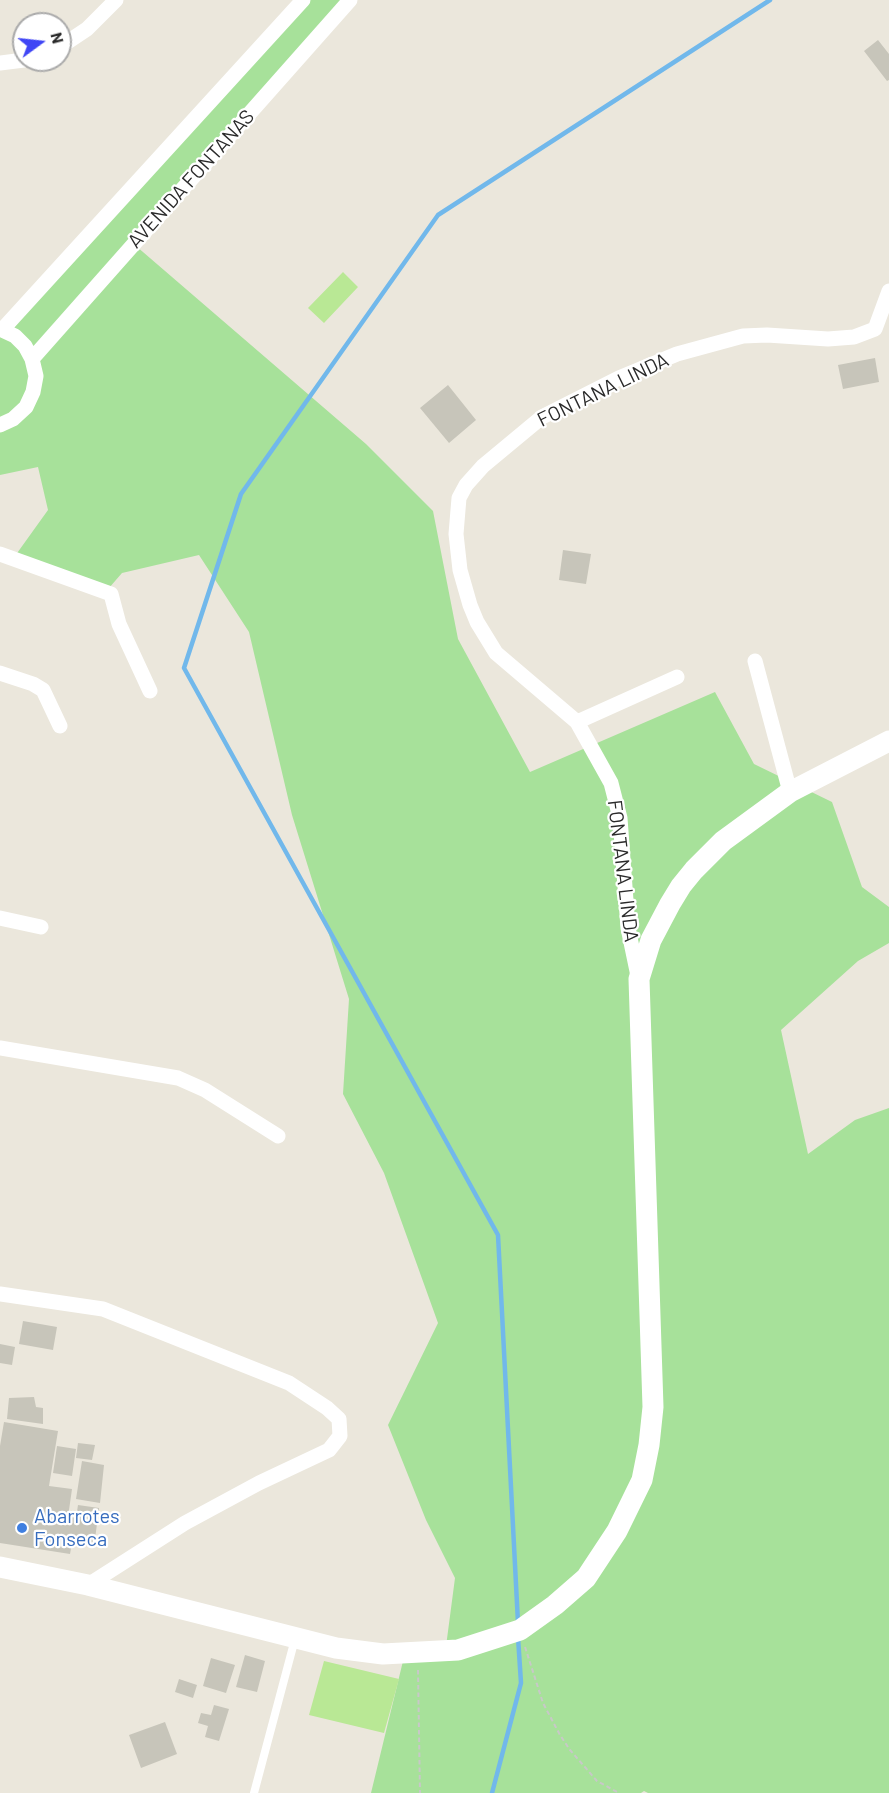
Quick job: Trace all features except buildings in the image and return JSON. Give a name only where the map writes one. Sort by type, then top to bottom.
[{"type":"main road","points":[[0,1567],[88,1585],[336,1648],[383,1654],[458,1650],[520,1630],[555,1605],[586,1578],[617,1531],[642,1480],[653,1407],[639,979],[651,940],[670,904],[694,870],[739,828],[790,792],[889,741]]},
{"type":"street","points":[[72,39],[87,29],[116,0]]},
{"type":"street","name":"AVENIDA FONTANAS","points":[[1,329],[303,0]]},
{"type":"street","name":"AVENIDA FONTANAS","points":[[32,359],[351,0]]},
{"type":"street","name":"FONTANA LINDA","points":[[639,979],[628,928],[620,819],[611,783],[577,722],[496,653],[477,622],[464,588],[457,552],[459,498],[466,485],[483,466],[542,417],[619,378],[677,354],[743,336],[767,335],[828,339],[854,337],[875,329],[889,291]]},
{"type":"street","points":[[0,424],[14,419],[26,407],[33,392],[36,375],[32,359],[20,341],[1,329]]},
{"type":"street","points":[[0,554],[111,594],[119,624],[150,691]]},
{"type":"street","points":[[755,661],[790,792]]},
{"type":"street","points":[[0,673],[33,684],[43,690],[60,726]]},
{"type":"street","points":[[577,722],[677,677]]},
{"type":"street","points":[[0,918],[41,927]]},
{"type":"street","points":[[0,1048],[178,1078],[206,1090],[278,1136]]},
{"type":"street","points":[[0,1294],[103,1309],[289,1383],[327,1408],[339,1419],[340,1436],[329,1450],[259,1483],[185,1523],[88,1585]]},
{"type":"lane","points":[[254,1793],[295,1637]]},
{"type":"path","points":[[520,1630],[543,1703],[560,1736],[597,1781],[613,1792],[619,1793]]},
{"type":"path","points":[[418,1665],[420,1793]]},
{"type":"green space","points":[[307,0],[341,0],[31,356],[31,392],[0,423],[0,331]]},
{"type":"green space","points":[[136,246],[366,444],[433,511],[458,639],[530,772],[715,692],[754,764],[832,802],[862,887],[889,907],[889,943],[858,961],[781,1030],[808,1154],[855,1120],[889,1108],[889,1793],[648,1793],[644,1791],[641,1793],[371,1793],[403,1661],[445,1654],[455,1578],[426,1520],[388,1425],[438,1323],[384,1173],[343,1094],[349,999],[292,815],[249,632],[199,555],[122,573],[109,588],[15,556],[48,510],[38,467],[0,475],[0,424],[26,406],[33,359]]},
{"type":"green space","points":[[343,272],[358,287],[324,323],[308,308]]},
{"type":"green space","points":[[324,1661],[399,1679],[384,1733],[309,1715]]},
{"type":"waterway","points":[[518,1623],[498,1235],[184,668],[241,494],[438,215],[770,0]]},
{"type":"waterway","points":[[492,1793],[521,1683],[518,1637]]},
{"type":"place","name":"Abarrotes Fonseca","points":[[22,1528]]}]
